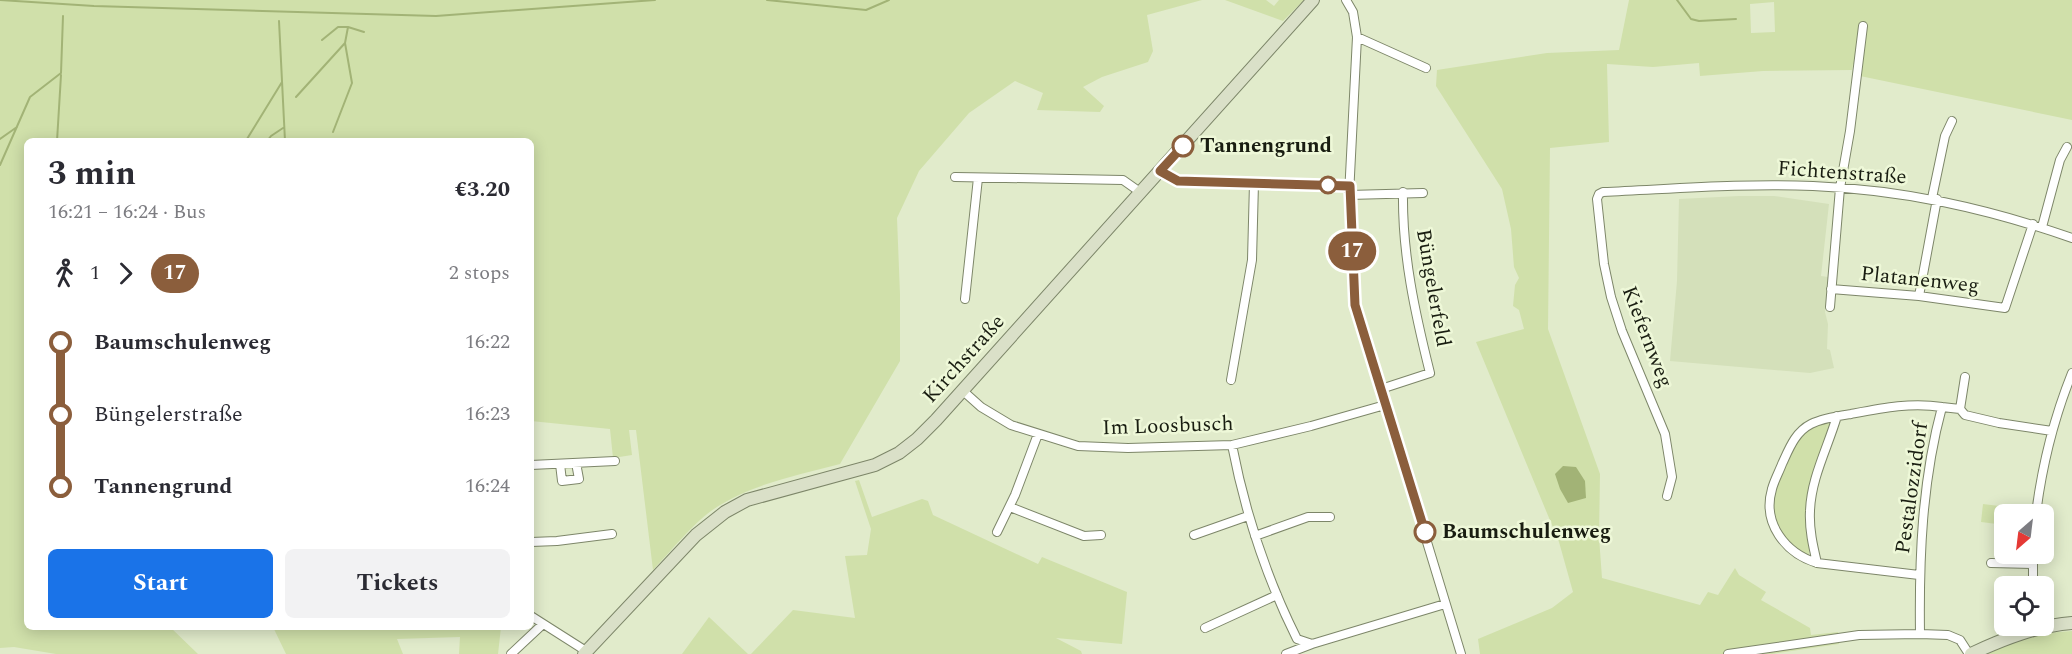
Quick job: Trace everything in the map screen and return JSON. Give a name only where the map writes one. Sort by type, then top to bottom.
[{"type":"street","name":"Kirchstraße","points":[[585,653],[696,535],[725,512],[747,500],[875,465],[899,453],[917,439],[1313,0]]},
{"type":"street","points":[[1346,0],[1353,12],[1357,37],[1349,190],[1355,305],[1461,654]]},
{"type":"street","points":[[1830,307],[1840,188],[1850,131],[1863,26]]},
{"type":"street","points":[[1357,37],[1426,69]]},
{"type":"street","points":[[1919,296],[1934,199],[1946,136],[1952,121]]},
{"type":"street","points":[[2042,227],[2061,160],[2067,147]]},
{"type":"street","points":[[1160,171],[1178,181],[1423,193]]},
{"type":"street","points":[[955,177],[1123,180],[1140,192]]},
{"type":"street","points":[[965,299],[978,178]]},
{"type":"street","points":[[1231,380],[1252,260],[1254,183]]},
{"type":"street","name":"Fichtenstraße","points":[[1603,192],[1705,186],[1798,185],[1840,188],[1934,199],[2033,224],[2072,238]]},
{"type":"street","name":"Büngelerfeld","points":[[1381,389],[1430,372],[1411,290],[1403,218],[1403,192]]},
{"type":"street","name":"Kiefernweg","points":[[1603,192],[1597,199],[1604,264],[1622,331],[1665,434],[1672,477],[1667,496]]},
{"type":"street","name":"Platanenweg","points":[[1831,289],[1919,296],[2005,308],[2033,224]]},
{"type":"street","points":[[2037,504],[2052,431],[2072,373]]},
{"type":"street","name":"Pestalozzidorf","points":[[1960,409],[1965,377]]},
{"type":"street","name":"Im Loosbusch","points":[[962,390],[981,407],[1011,425],[1078,446],[1128,448],[1232,445],[1385,405]]},
{"type":"street","name":"Pestalozzidorf","points":[[1919,575],[1817,563],[1803,558],[1786,545],[1775,529],[1769,514],[1772,490],[1797,435],[1810,424],[1837,416],[1901,405],[1922,404],[1960,409],[1965,415],[1999,423],[2052,431]]},
{"type":"street","name":"Pestalozzidorf","points":[[1920,634],[1919,575],[1922,515],[1942,406]]},
{"type":"street","points":[[1817,563],[1810,511],[1814,485],[1837,416]]},
{"type":"street","points":[[997,532],[1010,507],[1038,434]]},
{"type":"street","points":[[1232,445],[1248,516],[1277,595],[1297,639],[1312,644]]},
{"type":"street","points":[[534,465],[615,461]]},
{"type":"street","points":[[560,464],[562,480],[579,479],[576,463]]},
{"type":"street","points":[[1010,507],[1084,536],[1101,535]]},
{"type":"street","points":[[1194,535],[1248,516]]},
{"type":"street","points":[[1255,536],[1308,517],[1330,517]]},
{"type":"street","points":[[534,542],[557,542],[612,534]]},
{"type":"street","points":[[2032,564],[2033,576]]},
{"type":"street","points":[[1205,628],[1277,595]]},
{"type":"street","points":[[1286,654],[1445,604]]},
{"type":"street","points":[[534,618],[585,653]]},
{"type":"street","points":[[2054,625],[2072,623]]},
{"type":"street","points":[[511,654],[543,624]]},
{"type":"street","points":[[1728,654],[1859,635],[1920,634],[1948,635],[1960,640],[1970,654],[2013,636]]},
{"type":"shaded area","points":[[0,0],[1202,0],[1147,15],[1153,51],[1148,62],[1102,77],[1083,87],[1104,106],[1100,112],[1037,110],[1043,93],[1015,81],[969,113],[919,171],[897,218],[900,361],[840,464],[757,487],[726,502],[696,524],[653,570],[636,430],[629,430],[632,455],[613,458],[610,429],[534,421],[534,138],[24,138],[24,630],[173,630],[198,654],[56,654],[14,647],[0,648]]},
{"type":"shaded area","points":[[1225,0],[1266,0],[1274,6],[1279,0],[1304,0],[1283,21]]},
{"type":"shaded area","points":[[1629,0],[2072,0],[2072,120],[1860,76],[1862,67],[1853,64],[1852,70],[1763,71],[1700,76],[1699,63],[1653,67],[1607,64],[1609,142],[1550,148],[1548,329],[1600,474],[1599,537],[1602,578],[1700,605],[1708,592],[1718,595],[1735,568],[1739,575],[1766,592],[1761,600],[1810,628],[1811,635],[1838,632],[1839,644],[1772,654],[1480,654],[1478,639],[1552,608],[1573,592],[1559,542],[1476,342],[1524,329],[1519,310],[1513,306],[1515,285],[1519,278],[1514,267],[1511,229],[1502,189],[1436,86],[1437,70],[1547,53],[1619,50]],"holes":[[[1774,2],[1775,32],[1751,33],[1750,4]]]},
{"type":"shaded area","points":[[1774,196],[1829,204],[1821,276],[1828,277],[1825,312],[1828,324],[1827,349],[1830,350],[1834,368],[1810,373],[1670,361],[1677,281],[1679,199]]},
{"type":"shaded area","points":[[1827,422],[1832,426],[1806,499],[1809,503],[1809,557],[1794,549],[1779,532],[1773,506],[1776,488],[1799,438],[1809,430]]},
{"type":"shaded area","points":[[1563,466],[1576,467],[1585,481],[1586,498],[1568,503],[1555,474]]},
{"type":"shaded area","points":[[859,480],[872,517],[922,499],[928,501],[933,515],[1038,564],[1042,557],[1127,592],[1122,644],[1056,638],[1081,651],[1082,654],[751,654],[793,610],[855,618],[845,556],[867,555],[871,529],[855,481]]},
{"type":"shaded area","points":[[1983,504],[1994,505],[1994,524],[1981,522]]},
{"type":"shaded area","points":[[709,617],[748,654],[682,654]]},
{"type":"shaded area","points":[[274,630],[501,630],[498,654],[459,654],[460,637],[397,639],[403,654],[286,654]]},
{"type":"shaded area","points":[[2072,631],[2072,654],[1986,654],[2027,636],[2054,636],[2054,632]]},
{"type":"waterway","points":[[0,0],[94,6],[436,16],[655,0]]},
{"type":"waterway","points":[[767,0],[866,10],[889,0]]},
{"type":"waterway","points":[[1677,0],[1691,19],[1699,21],[1736,19]]},
{"type":"waterway","points":[[0,165],[30,97],[61,73],[63,16]]},
{"type":"waterway","points":[[279,21],[285,138]]},
{"type":"waterway","points":[[322,40],[338,27],[348,27],[364,32]]},
{"type":"waterway","points":[[333,132],[352,83],[345,43],[348,27]]},
{"type":"waterway","points":[[296,97],[345,43]]},
{"type":"waterway","points":[[57,138],[61,75]]},
{"type":"waterway","points":[[248,138],[282,82]]},
{"type":"waterway","points":[[0,139],[17,127]]},
{"type":"waterway","points":[[269,138],[283,128]]},
{"type":"bus line","name":"17","points":[[1183,146],[1160,171],[1178,181],[1350,186],[1355,305],[1425,532]]},
{"type":"place","name":"Tannengrund","points":[[1183,146]]},
{"type":"place","name":"Baumschulenweg","points":[[1425,532]]}]
